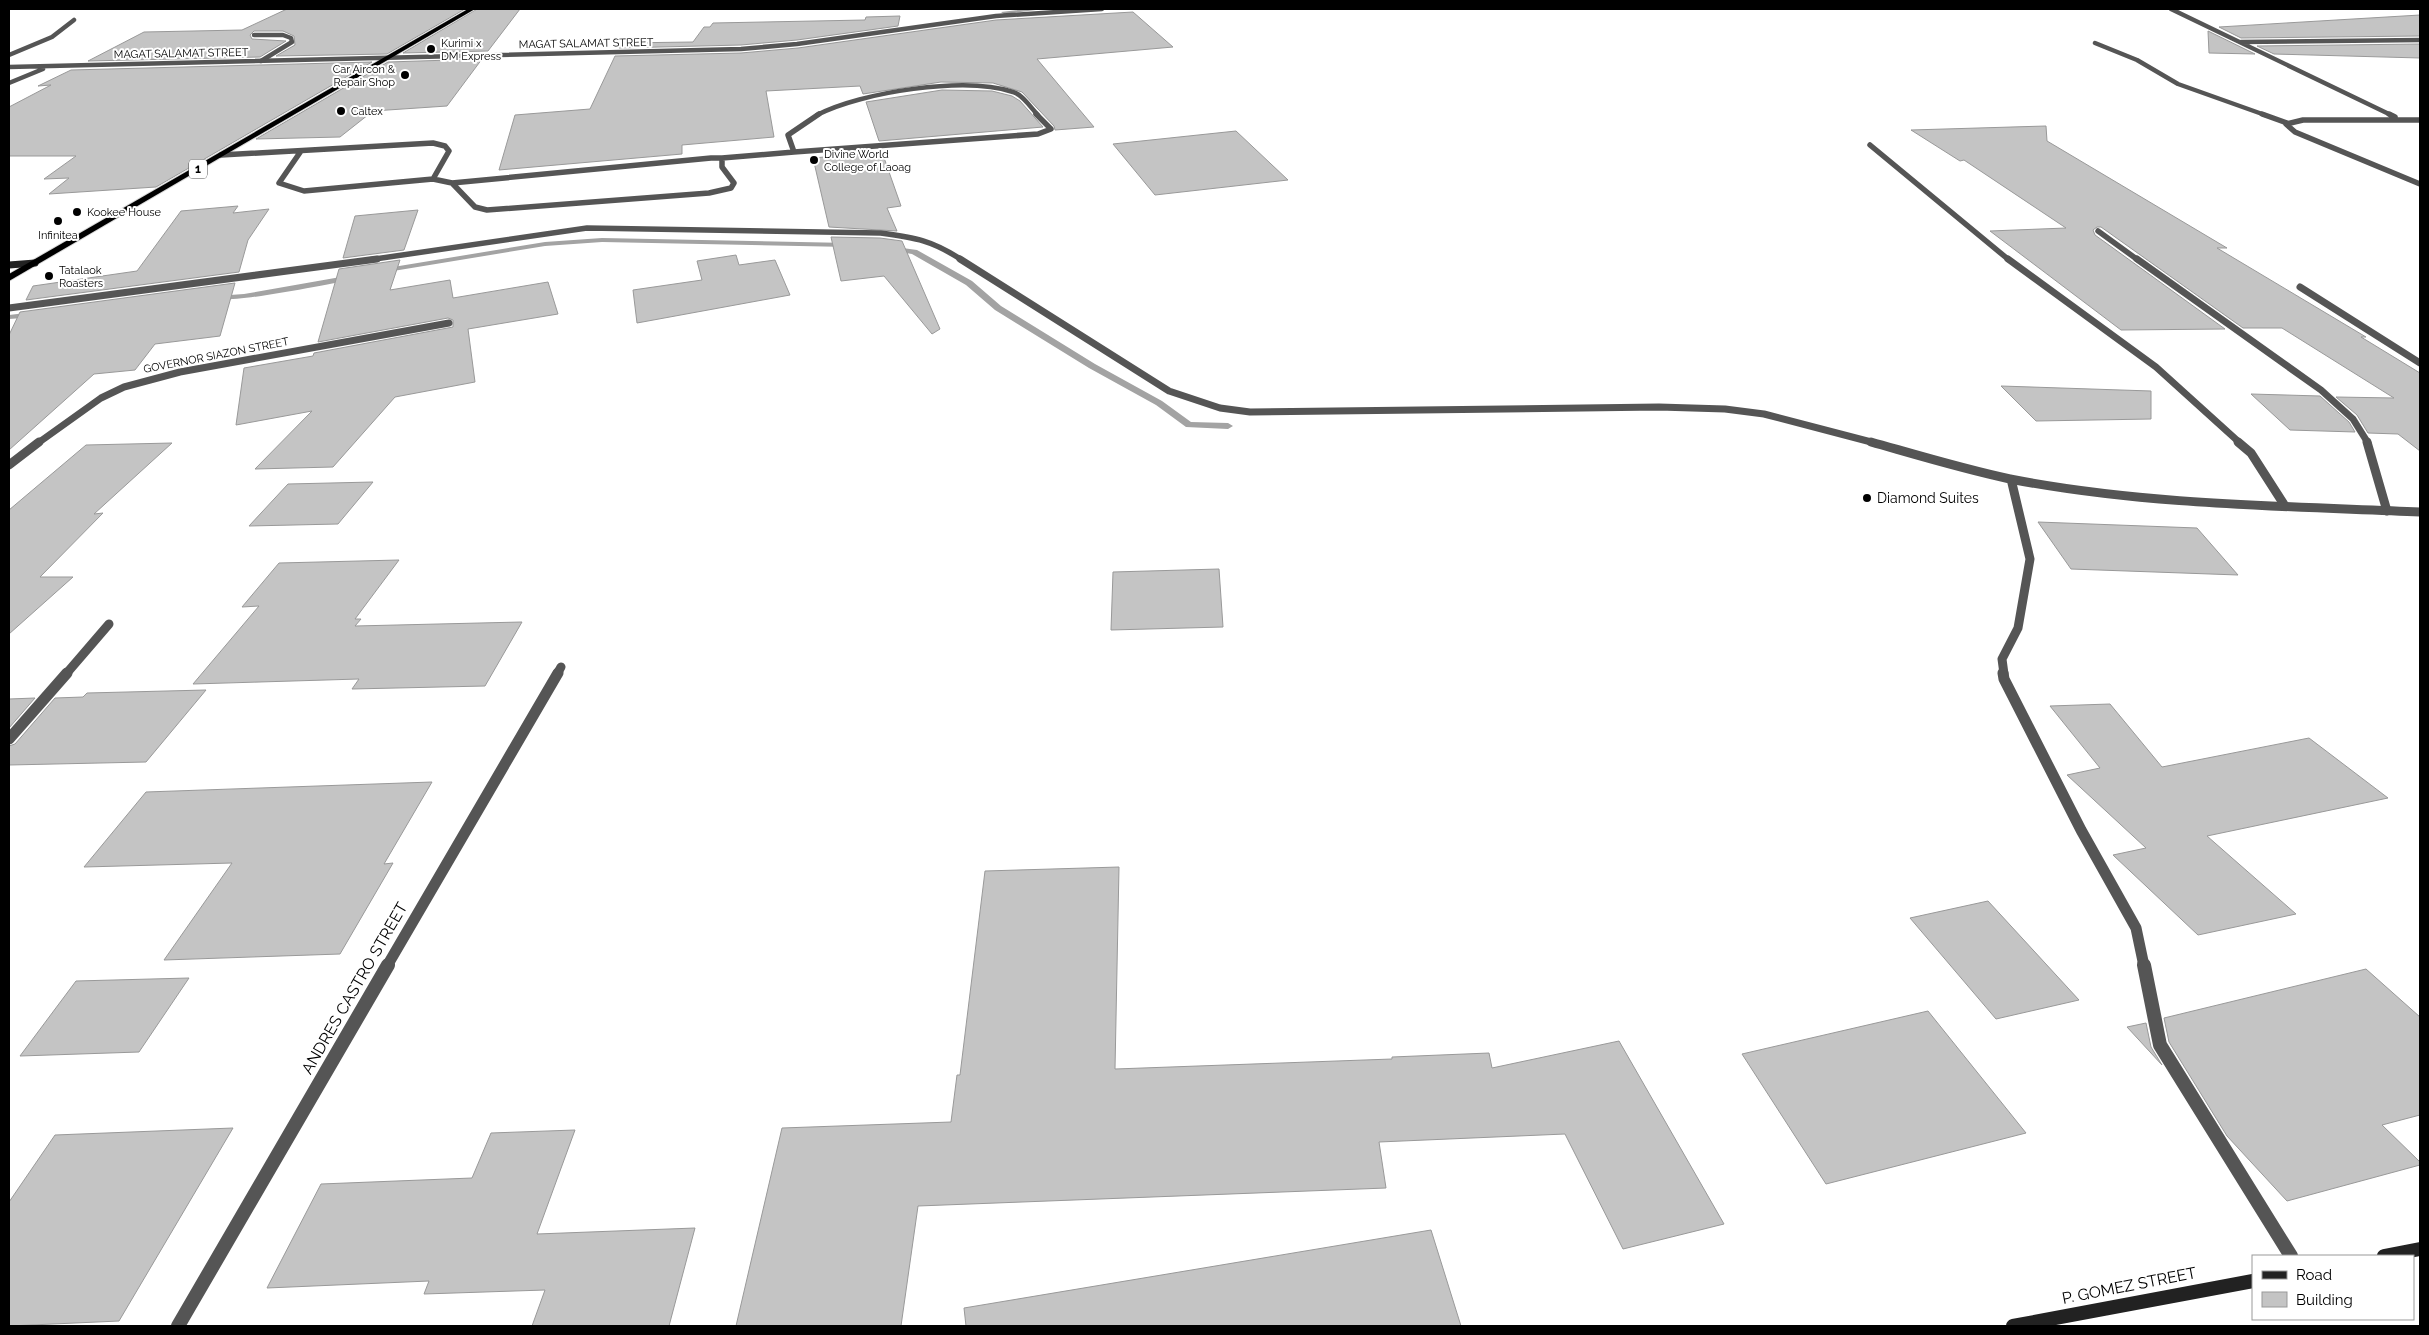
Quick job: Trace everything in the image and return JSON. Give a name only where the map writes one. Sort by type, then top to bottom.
[{"type":"highway","name":"1","points":[[9,278],[472,9]]},
{"type":"main road","points":[[9,265],[35,263]]},
{"type":"main road","points":[[2389,1255],[2420,1249]]},
{"type":"main road","name":"P. GOMEZ STREET","points":[[2013,1326],[2252,1281]]},
{"type":"street","points":[[993,9],[996,16]]},
{"type":"street","name":"MAGAT SALAMAT STREET","points":[[9,67],[741,49],[807,42],[996,16],[1102,9]]},
{"type":"street","points":[[2171,9],[2398,119]]},
{"type":"street","points":[[9,56],[60,32],[74,20]]},
{"type":"street","points":[[254,35],[283,35],[291,38],[292,42],[261,61]]},
{"type":"street","points":[[2241,42],[2412,40],[2420,42]]},
{"type":"street","points":[[2095,43],[2137,60],[2178,84],[2287,123],[2303,120],[2420,120]]},
{"type":"street","points":[[9,83],[48,66]]},
{"type":"street","points":[[301,151],[279,183],[289,188],[304,190],[433,179],[452,183],[722,158],[795,154],[1038,134],[1051,129],[1015,92],[998,87],[980,85],[868,95],[840,102],[805,120],[788,135],[795,154]]},
{"type":"street","points":[[2287,123],[2289,128],[2295,132],[2420,184]]},
{"type":"street","points":[[221,155],[432,143],[445,146],[449,151],[433,179]]},
{"type":"street","points":[[1870,145],[2029,276],[2156,367],[2251,453],[2285,506]]},
{"type":"street","points":[[452,183],[475,207],[487,210],[709,193],[731,188],[734,183],[722,167],[722,158]]},
{"type":"street","points":[[9,308],[244,278],[587,228],[880,232],[937,244],[1169,391],[1220,408],[1250,412],[1659,407],[1717,409],[1762,414],[1817,426],[1952,466],[2011,479],[2089,492],[2188,501],[2420,512]]},
{"type":"street","points":[[2098,231],[2321,390],[2353,419],[2370,446],[2387,510]]},
{"type":"street","points":[[2300,287],[2420,364]]},
{"type":"street","name":"GOVERNOR SIAZON STREET","points":[[9,465],[101,398],[124,387],[180,372],[449,323]]},
{"type":"street","points":[[9,453],[26,452]]},
{"type":"street","points":[[2011,479],[2030,559],[2018,628],[2002,659],[2004,679],[2081,830],[2136,928],[2160,1046],[2290,1255]]},
{"type":"street","points":[[9,739],[109,624]]},
{"type":"street","name":"ANDRES CASTRO STREET","points":[[178,1326],[561,667]]},
{"type":"building","points":[[287,9],[465,9],[387,54],[276,56],[295,45],[294,36],[283,31],[254,31],[250,35],[252,39],[286,41],[260,57],[88,61],[144,32],[242,30]]},
{"type":"building","points":[[477,9],[520,9],[488,51],[403,53]]},
{"type":"building","points":[[1133,12],[1173,47],[1037,59],[1094,127],[1055,130],[1054,126],[1022,92],[993,83],[941,82],[863,94],[860,86],[766,91],[774,137],[682,145],[682,154],[499,170],[515,115],[590,109],[615,56],[741,53],[798,48],[996,20]]},
{"type":"building","points":[[2420,15],[2420,36],[2241,38],[2219,27]]},
{"type":"building","points":[[900,16],[898,26],[797,40],[741,45],[619,48],[621,43],[693,42],[704,27],[710,27],[713,23],[865,20],[866,17]]},
{"type":"building","points":[[2208,31],[2255,54],[2209,53]]},
{"type":"building","points":[[2420,44],[2420,58],[2274,54],[2257,46]]},
{"type":"building","points":[[482,59],[447,106],[373,111],[340,137],[256,139],[388,62]]},
{"type":"building","points":[[372,62],[156,187],[49,194],[69,178],[44,179],[76,156],[9,156],[9,107],[51,85],[38,86],[71,70]]},
{"type":"building","points":[[942,90],[992,91],[1012,96],[1020,101],[1043,127],[879,141],[866,102]]},
{"type":"building","points":[[2046,126],[2047,141],[2227,248],[2217,248],[2366,337],[2361,337],[2420,373],[2420,451],[2398,434],[2368,433],[2357,415],[2336,397],[2394,398],[2282,328],[2243,328],[2101,227],[2097,227],[2093,230],[2095,235],[2225,329],[2121,330],[1990,231],[2066,228],[1964,160],[1960,161],[1911,130]]},
{"type":"building","points":[[1236,131],[1288,180],[1155,195],[1113,144]]},
{"type":"building","points":[[882,152],[901,206],[887,208],[897,231],[829,227],[813,158]]},
{"type":"building","points":[[238,206],[233,213],[269,209],[248,240],[239,272],[26,300],[33,286],[137,271],[181,211]]},
{"type":"building","points":[[418,210],[404,250],[343,258],[355,216]]},
{"type":"building","points":[[831,237],[880,238],[902,241],[940,329],[932,334],[884,276],[841,281]]},
{"type":"building","points":[[736,255],[739,265],[775,260],[790,295],[637,323],[633,290],[702,280],[697,261]]},
{"type":"building","points":[[400,260],[390,290],[450,280],[453,298],[548,282],[558,314],[468,329],[475,382],[395,397],[333,467],[255,469],[312,411],[236,425],[244,368],[313,356],[314,353],[453,327],[453,320],[448,318],[318,342],[339,269]]},
{"type":"building","points":[[235,283],[220,336],[155,344],[135,370],[94,374],[9,450],[9,335],[20,312]]},
{"type":"building","points":[[2001,386],[2151,391],[2151,419],[2036,421]]},
{"type":"building","points":[[2251,394],[2320,396],[2349,422],[2355,432],[2290,430]]},
{"type":"building","points":[[172,443],[94,514],[103,513],[40,577],[73,577],[9,634],[9,510],[86,445]]},
{"type":"building","points":[[373,482],[338,524],[249,526],[288,484]]},
{"type":"building","points":[[2038,522],[2197,528],[2238,575],[2071,569]]},
{"type":"building","points":[[399,560],[355,619],[361,619],[355,626],[522,622],[485,686],[352,689],[359,679],[193,684],[259,606],[242,607],[279,563]]},
{"type":"building","points":[[1219,569],[1223,627],[1111,630],[1113,572]]},
{"type":"building","points":[[206,690],[146,762],[9,765],[9,746],[15,744],[55,698],[83,697],[87,693]]},
{"type":"building","points":[[35,698],[9,728],[9,699]]},
{"type":"building","points":[[2110,704],[2162,767],[2309,738],[2388,798],[2207,836],[2296,914],[2198,935],[2113,855],[2146,848],[2067,775],[2100,768],[2050,706]]},
{"type":"building","points":[[432,782],[384,864],[393,863],[340,954],[164,960],[232,863],[84,867],[146,792]]},
{"type":"building","points":[[1119,867],[1115,1069],[1392,1059],[1392,1057],[1489,1053],[1492,1068],[1619,1041],[1724,1224],[1623,1249],[1565,1134],[1379,1142],[1386,1188],[918,1206],[901,1326],[736,1326],[782,1128],[951,1122],[957,1075],[960,1075],[985,871]]},
{"type":"building","points":[[1988,901],[2079,1000],[1996,1019],[1910,918]]},
{"type":"building","points":[[2366,969],[2420,1017],[2420,1115],[2382,1125],[2420,1162],[2420,1165],[2287,1201],[2227,1136],[2169,1042],[2164,1018]]},
{"type":"building","points":[[189,978],[139,1052],[20,1056],[76,981]]},
{"type":"building","points":[[1928,1011],[2026,1133],[1826,1184],[1742,1054]]},
{"type":"building","points":[[2146,1023],[2151,1047],[2162,1065],[2127,1027]]},
{"type":"building","points":[[233,1128],[119,1321],[9,1326],[9,1202],[55,1135]]},
{"type":"building","points":[[575,1130],[537,1234],[695,1228],[669,1326],[532,1326],[545,1290],[424,1294],[429,1281],[267,1288],[321,1184],[472,1178],[491,1133]]},
{"type":"building","points":[[1431,1230],[1461,1326],[966,1326],[964,1308]]},
{"type":"waterway","points":[[1004,12],[1041,9]]},
{"type":"waterway","points":[[381,271],[545,244],[602,240],[849,245]]},
{"type":"waterway","points":[[891,248],[914,252],[969,283],[998,308],[1092,366],[1159,403],[1189,425],[1228,426]]},
{"type":"waterway","points":[[216,298],[244,296],[352,277]]},
{"type":"waterway","points":[[9,317],[34,315]]},
{"type":"place","name":"Kurimi x DM Express","points":[[431,49]]},
{"type":"place","name":"Car Aircon & Repair Shop","points":[[405,75]]},
{"type":"place","name":"Caltex","points":[[341,111]]},
{"type":"place","name":"Divine World College of Laoag","points":[[814,160]]},
{"type":"place","name":"Kookee House","points":[[77,212]]},
{"type":"place","name":"Infinitea","points":[[58,221]]},
{"type":"place","name":"Tatalaok Roasters","points":[[49,276]]},
{"type":"place","name":"Diamond Suites","points":[[1867,498]]}]
